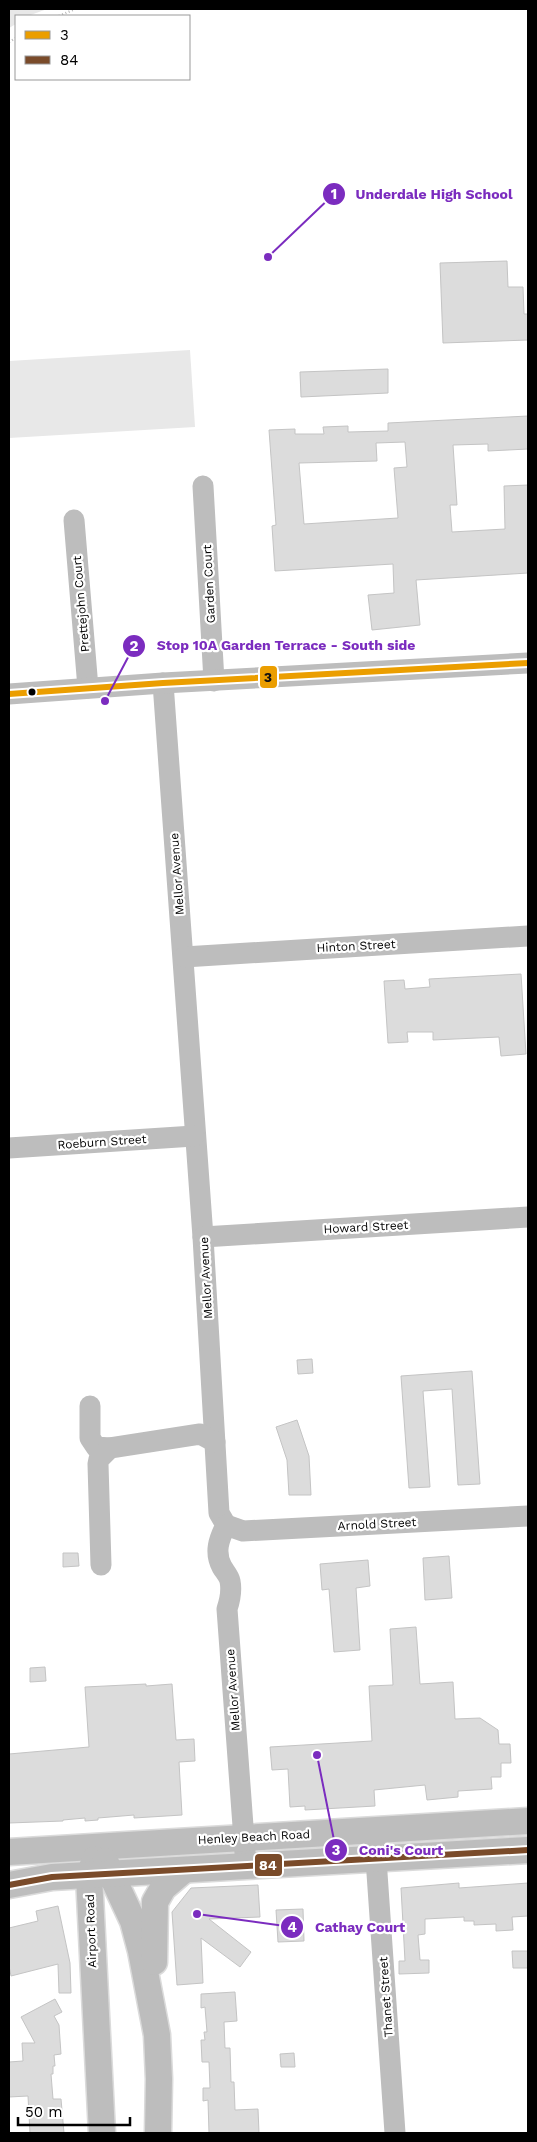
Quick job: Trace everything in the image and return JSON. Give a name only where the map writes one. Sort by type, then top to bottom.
[{"type":"main road","name":"Henley Beach Road","points":[[9,1852],[528,1821]]},
{"type":"main road","name":"Airport Road","points":[[99,1847],[100,1875],[92,1946],[102,2133]]},
{"type":"main road","points":[[9,1885],[52,1877],[528,1850]]},
{"type":"main road","points":[[157,2035],[153,1923],[155,1902],[162,1888],[184,1870]]},
{"type":"main road","name":"Airport Road","points":[[100,1875],[133,1921],[141,1952],[157,2035],[158,2133]]},
{"type":"main road","points":[[9,1894],[46,1887],[61,1888],[69,1893],[80,1906],[92,1946]]},
{"type":"street","name":"Garden Court","points":[[203,486],[214,681]]},
{"type":"street","name":"Prettejohn Court","points":[[74,520],[88,688]]},
{"type":"street","points":[[9,694],[163,683],[528,663]]},
{"type":"street","name":"Mellor Avenue","points":[[163,683],[184,957],[194,1136],[203,1237],[219,1513],[226,1525],[220,1537],[218,1559],[230,1580],[231,1596],[227,1609],[246,1867]]},
{"type":"street","name":"Hinton Street","points":[[184,957],[528,936]]},
{"type":"street","name":"Roeburn Street","points":[[9,1148],[194,1136]]},
{"type":"street","name":"Howard Street","points":[[203,1237],[528,1218]]},
{"type":"street","points":[[90,1406],[90,1438],[96,1447],[110,1448],[200,1434],[215,1442]]},
{"type":"street","points":[[101,1565],[98,1464],[99,1459],[110,1448]]},
{"type":"street","name":"Arnold Street","points":[[226,1525],[243,1531],[528,1516]]},
{"type":"street","name":"Thanet Street","points":[[374,1830],[395,2133]]},
{"type":"path","points":[[62,15],[74,9]]},
{"type":"green space","points":[[9,9],[47,9],[31,15],[15,15],[15,25],[9,28]]},
{"type":"green space","points":[[190,350],[195,427],[9,438],[9,361]]},
{"type":"building","points":[[507,261],[508,287],[523,287],[524,314],[528,314],[528,340],[443,343],[440,263]]},
{"type":"building","points":[[388,369],[388,393],[301,397],[300,372]]},
{"type":"building","points":[[528,416],[528,449],[488,451],[488,444],[453,445],[457,505],[450,505],[452,532],[505,529],[504,486],[528,485],[528,573],[416,580],[420,625],[372,630],[368,595],[394,593],[393,564],[275,571],[272,526],[276,525],[269,430],[295,429],[295,434],[324,434],[323,427],[348,426],[348,432],[388,431],[388,423]],"holes":[[[405,442],[407,467],[394,468],[398,518],[304,524],[299,463],[377,461],[376,443]]]},
{"type":"building","points":[[521,974],[526,1054],[501,1056],[499,1037],[433,1040],[433,1032],[407,1032],[408,1042],[388,1043],[384,981],[404,980],[405,989],[430,987],[429,979]]},
{"type":"building","points":[[312,1359],[313,1373],[298,1374],[297,1360]]},
{"type":"building","points":[[472,1371],[480,1484],[458,1485],[452,1389],[423,1391],[430,1487],[409,1488],[401,1376]]},
{"type":"building","points":[[297,1420],[309,1456],[311,1495],[289,1495],[287,1460],[276,1427]]},
{"type":"building","points":[[63,1553],[78,1553],[79,1566],[63,1567]]},
{"type":"building","points":[[449,1556],[452,1598],[425,1600],[423,1558]]},
{"type":"building","points":[[368,1560],[370,1586],[356,1588],[360,1650],[334,1652],[329,1589],[322,1590],[320,1564]]},
{"type":"building","points":[[416,1627],[420,1684],[453,1682],[455,1719],[480,1718],[498,1730],[499,1744],[510,1744],[511,1763],[501,1763],[501,1777],[491,1777],[492,1789],[458,1791],[458,1797],[427,1800],[425,1785],[374,1790],[375,1806],[305,1810],[305,1806],[290,1807],[288,1769],[272,1770],[270,1747],[372,1741],[369,1686],[393,1685],[390,1629]]},
{"type":"building","points":[[45,1667],[46,1681],[30,1682],[30,1668]]},
{"type":"building","points":[[146,1684],[146,1686],[172,1684],[176,1740],[194,1739],[195,1761],[179,1762],[182,1815],[134,1818],[134,1815],[85,1821],[85,1818],[63,1821],[9,1823],[9,1754],[89,1747],[85,1687]]},
{"type":"building","points":[[459,1883],[459,1888],[528,1883],[528,1916],[512,1917],[513,1930],[496,1931],[496,1924],[474,1925],[474,1921],[464,1921],[464,1917],[425,1919],[425,1934],[418,1935],[420,1960],[429,1960],[429,1973],[399,1974],[399,1961],[405,1961],[401,1888]]},
{"type":"building","points":[[258,1885],[260,1917],[209,1919],[251,1952],[240,1967],[201,1938],[203,1983],[177,1985],[172,1912],[191,1888]]},
{"type":"building","points":[[58,1906],[70,1963],[71,1993],[59,1993],[58,1964],[11,1976],[9,1966],[9,1928],[38,1921],[36,1911]]},
{"type":"building","points":[[303,1909],[304,1941],[278,1942],[276,1910]]},
{"type":"building","points":[[512,1951],[528,1951],[528,1968],[513,1968]]},
{"type":"building","points":[[235,1992],[237,2021],[224,2022],[225,2048],[230,2048],[231,2082],[234,2082],[235,2110],[258,2109],[259,2133],[209,2133],[208,2100],[203,2101],[203,2088],[210,2088],[209,2062],[202,2062],[201,2040],[205,2040],[204,2032],[207,2032],[205,2007],[201,2008],[201,1994]]},
{"type":"building","points":[[55,1999],[62,2012],[54,2016],[59,2025],[61,2054],[54,2055],[55,2066],[53,2066],[53,2074],[51,2074],[53,2099],[61,2099],[64,2133],[30,2133],[28,2096],[9,2097],[9,2062],[23,2061],[22,2043],[35,2043],[21,2017]]},
{"type":"building","points":[[294,2053],[295,2067],[281,2067],[280,2054]]},
{"type":"transit line","name":"3","points":[[9,694],[163,683],[528,663]]},
{"type":"transit line","name":"84","points":[[9,1885],[52,1877],[528,1850]]},
{"type":"place","name":"Underdale High School","points":[[268,257]]},
{"type":"place","name":"Stop 10A Garden Terrace - South side","points":[[105,701]]},
{"type":"place","name":"Coni's Court","points":[[317,1755]]},
{"type":"place","name":"Cathay Court","points":[[197,1914]]}]
